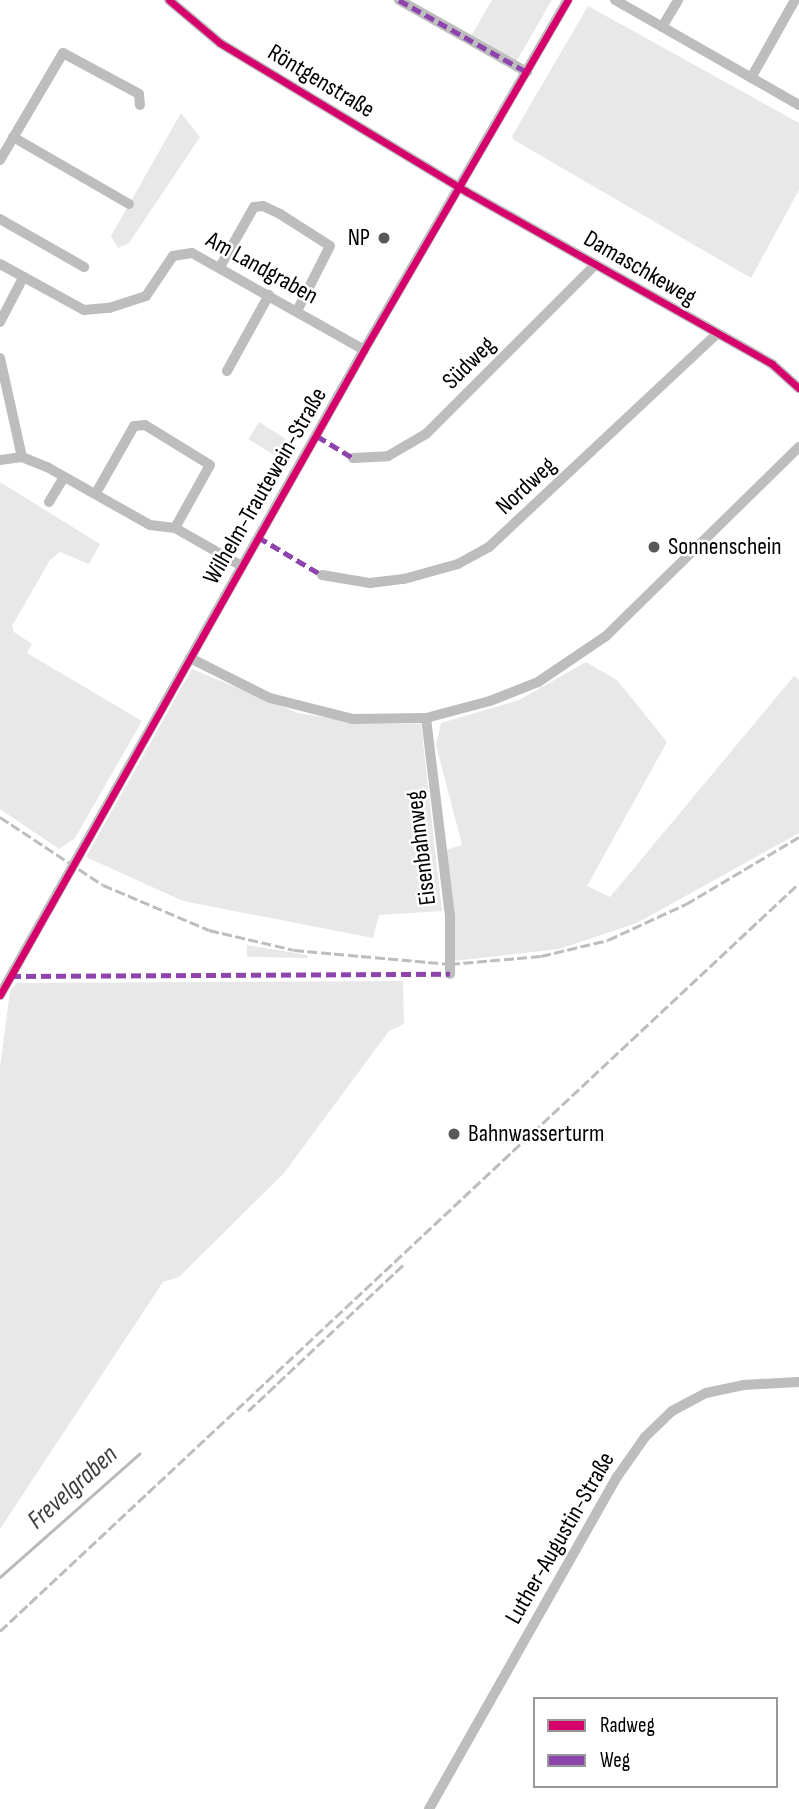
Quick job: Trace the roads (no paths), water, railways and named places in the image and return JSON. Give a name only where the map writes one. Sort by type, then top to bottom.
[{"type":"street","name":"Röntgenstraße","points":[[169,0],[220,43],[459,185]]},
{"type":"street","points":[[399,0],[527,72]]},
{"type":"street","name":"Wilhelm-Trautewein-Straße","points":[[0,995],[459,185],[568,0]]},
{"type":"street","points":[[615,0],[799,105]]},
{"type":"street","points":[[663,27],[678,0]]},
{"type":"street","points":[[751,78],[795,0]]},
{"type":"street","points":[[0,160],[63,52],[139,94],[141,105]]},
{"type":"street","points":[[13,137],[129,204]]},
{"type":"street","name":"Damaschkeweg","points":[[459,185],[772,364],[799,388]]},
{"type":"street","points":[[219,267],[254,207],[263,205],[280,214],[330,246],[297,311]]},
{"type":"street","points":[[0,219],[84,267]]},
{"type":"street","name":"Am Landgraben","points":[[0,264],[83,310],[128,305],[146,296],[177,253],[192,253],[365,350]]},
{"type":"street","name":"Südweg","points":[[354,458],[388,456],[426,434],[595,265]]},
{"type":"street","points":[[0,322],[23,278]]},
{"type":"street","points":[[227,371],[269,295]]},
{"type":"street","name":"Nordweg","points":[[323,575],[370,583],[404,579],[458,564],[489,547],[717,334]]},
{"type":"street","points":[[0,358],[4,402],[22,457]]},
{"type":"street","points":[[96,494],[134,426],[145,425],[210,465],[175,528]]},
{"type":"street","points":[[190,658],[250,690],[306,709],[354,719],[426,718],[515,692],[578,657],[663,582],[799,447]]},
{"type":"street","points":[[0,460],[22,457],[96,494],[150,526],[175,528],[242,566]]},
{"type":"street","points":[[49,502],[64,477]]},
{"type":"street","name":"Eisenbahnweg","points":[[426,718],[450,916],[450,974]]},
{"type":"street","name":"Luther-Augustin-Straße","points":[[429,1809],[617,1477],[645,1437],[672,1411],[706,1393],[743,1385],[799,1382]]},
{"type":"waterway","name":"Frevelgraben","points":[[0,1577],[139,1454]]},
{"type":"railway","points":[[0,817],[103,885],[209,930],[294,950],[450,964],[541,956],[608,940],[686,904],[799,837]]},
{"type":"railway","points":[[0,1631],[799,883]]},
{"type":"railway","points":[[248,1411],[403,1265]]},
{"type":"place","name":"NP","points":[[384,238]]},
{"type":"place","name":"Sonnenschein","points":[[654,547]]},
{"type":"place","name":"Bahnwasserturm","points":[[454,1134]]}]
